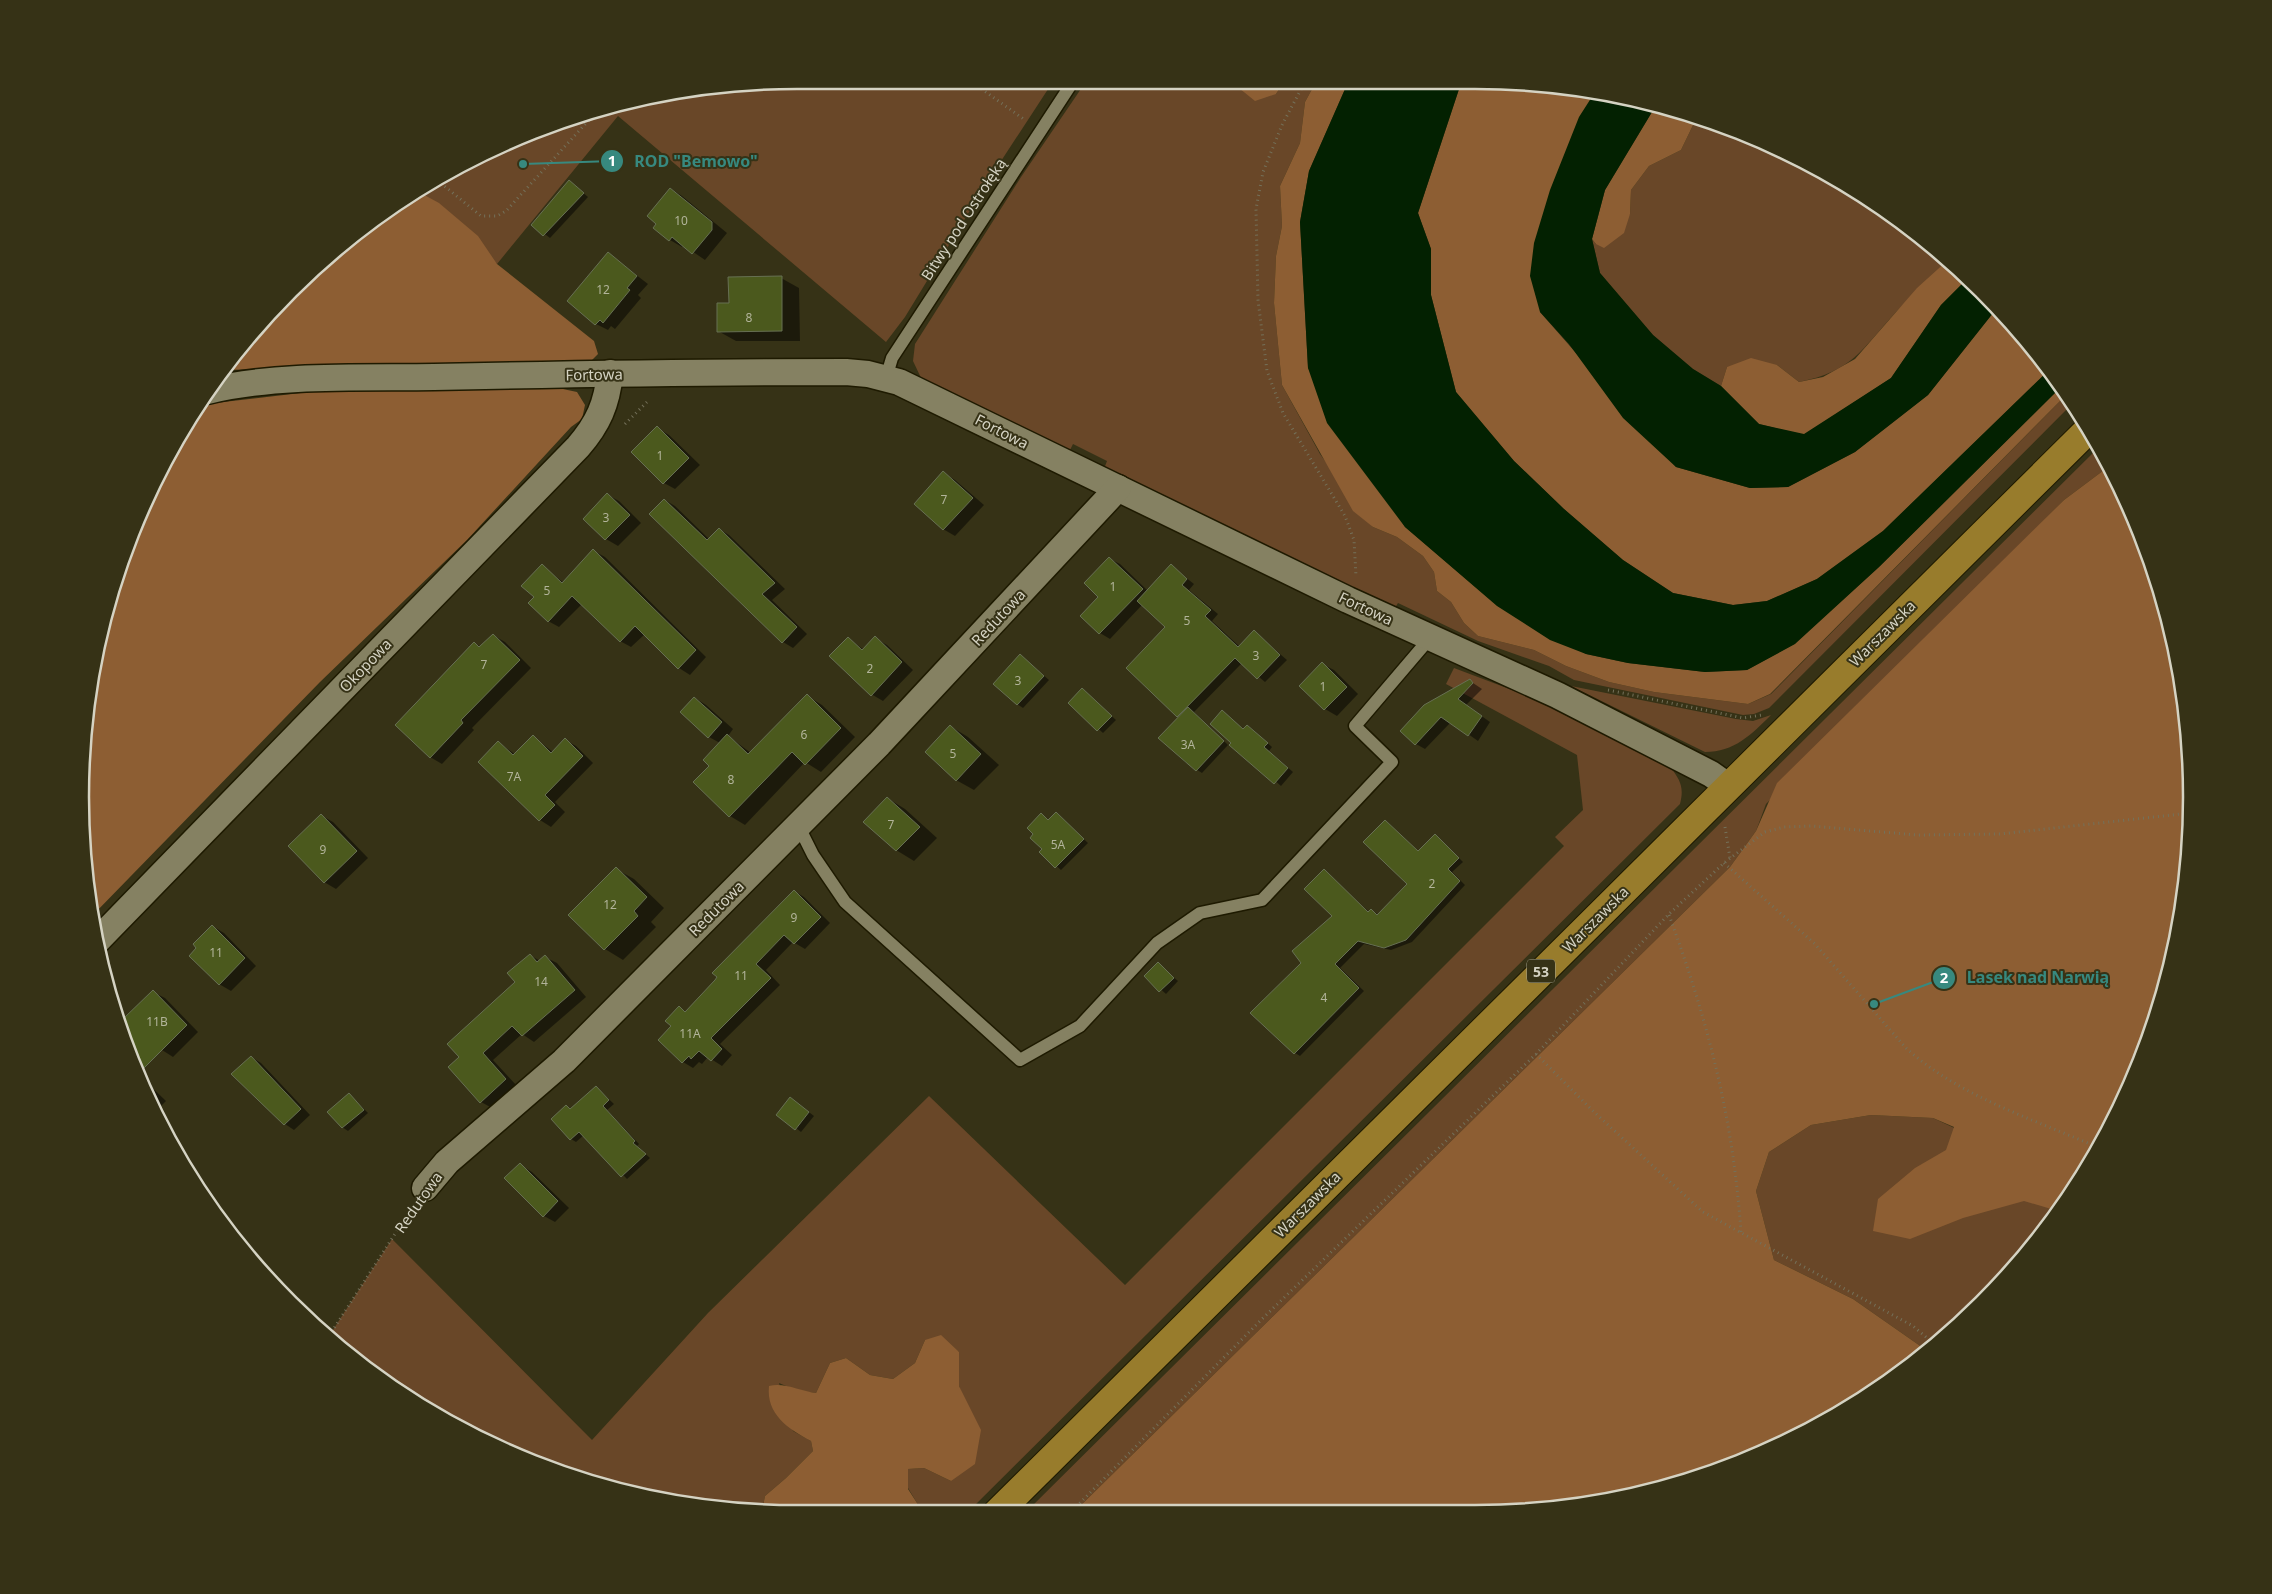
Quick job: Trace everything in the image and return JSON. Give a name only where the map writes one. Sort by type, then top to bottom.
[{"type":"main road","name":"Warszawska","points":[[1005,1505],[2083,435]]},
{"type":"street","name":"Fortowa","points":[[218,389],[261,383],[316,379],[610,373],[846,372],[886,378],[942,400],[1348,600],[1599,716],[1711,774],[1728,786]]},
{"type":"street","name":"Okopowa","points":[[102,936],[578,447],[599,419],[608,389],[610,373]]},
{"type":"street","name":"Redutowa","points":[[425,1188],[447,1162],[564,1061],[879,744],[1118,488]]},
{"type":"lane","name":"Bitwy pod Ostrołęką","points":[[886,378],[892,358],[1039,130],[1068,89]]},
{"type":"lane","points":[[798,825],[813,855],[845,902],[1020,1060],[1080,1026],[1157,944],[1200,913],[1262,900],[1392,762],[1355,726],[1430,638]]},
{"type":"path","points":[[982,89],[1039,130]]},
{"type":"path","points":[[1301,89],[1282,125],[1263,172],[1256,209],[1258,300],[1267,371],[1283,413],[1345,516],[1354,540],[1357,569],[1355,584],[1348,600]]},
{"type":"path","points":[[442,184],[481,216],[497,216],[506,211],[589,120]]},
{"type":"path","points":[[1601,689],[1743,718],[1763,714]]},
{"type":"path","points":[[1078,1505],[1261,1320],[1536,1054],[1669,914],[1724,863],[1765,832],[1784,827],[1812,826],[1917,835],[2000,834],[2183,814]]},
{"type":"path","points":[[1724,863],[1816,944],[1906,1048],[1921,1062],[1973,1093],[2091,1145]]},
{"type":"path","points":[[1669,914],[1696,987],[1726,1105],[1737,1175],[1741,1232]]},
{"type":"path","points":[[1536,1054],[1594,1112],[1703,1212],[1913,1326],[1929,1340]]},
{"type":"path","name":"Redutowa","points":[[332,1331],[425,1188]]},
{"type":"shaded area","points":[[1048,89],[988,181],[905,317],[886,342],[618,116],[497,264],[418,199],[484,162],[569,126],[659,102],[751,90]]},
{"type":"shaded area","points":[[1081,89],[1252,89],[1276,94],[1279,89],[1312,89],[1305,102],[1300,143],[1280,186],[1282,226],[1276,256],[1274,303],[1282,385],[1320,454],[1373,527],[1397,537],[1423,556],[1434,572],[1437,591],[1451,602],[1464,623],[1478,636],[1534,650],[1566,666],[1609,682],[1654,692],[1748,704],[1771,694],[2061,400],[2067,409],[1769,708],[1754,714],[1743,715],[1574,680],[1549,666],[1478,641],[1398,603],[1393,611],[1104,469],[1107,461],[1073,444],[1069,452],[922,380],[913,361],[915,344],[1021,177]]},
{"type":"shaded area","points":[[1240,89],[1279,89],[1276,94],[1255,101]]},
{"type":"shaded area","points":[[1312,89],[1345,89],[1309,171],[1300,222],[1308,368],[1405,527],[1498,606],[1586,654],[1628,663],[1705,672],[1747,670],[1794,644],[1879,567],[2056,392],[2061,400],[1770,694],[1748,704],[1654,692],[1609,682],[1566,666],[1534,650],[1478,636],[1464,623],[1451,602],[1437,591],[1434,572],[1423,556],[1397,537],[1373,527],[1353,511],[1282,385],[1274,303],[1276,256],[1282,226],[1280,186],[1300,143],[1305,102]]},
{"type":"shaded area","points":[[1345,89],[1459,89],[1418,213],[1431,249],[1431,295],[1456,392],[1514,461],[1564,509],[1623,560],[1673,593],[1733,605],[1767,601],[1817,579],[1883,531],[2044,375],[2056,392],[1879,567],[1795,644],[1747,670],[1705,672],[1628,663],[1586,654],[1550,640],[1497,606],[1405,527],[1327,423],[1308,368],[1300,222],[1309,171]]},
{"type":"shaded area","points":[[1459,89],[1521,90],[1593,99],[1540,312],[1676,467],[1750,488],[1788,487],[1855,452],[1928,395],[1992,314],[2044,375],[1883,531],[1817,579],[1767,601],[1733,605],[1673,593],[1623,560],[1564,509],[1514,461],[1456,392],[1431,295],[1431,249],[1418,213]]},
{"type":"shaded area","points":[[1591,99],[1652,112],[1605,190],[1592,239],[1600,273],[1653,335],[1693,369],[1721,386],[1759,424],[1804,434],[1891,378],[1941,305],[1962,284],[1992,314],[1928,395],[1855,452],[1788,487],[1750,488],[1676,467],[1623,418],[1569,344],[1540,312],[1530,276],[1534,243],[1550,190],[1579,117]]},
{"type":"shaded area","points":[[1652,112],[1694,123],[1681,150],[1649,166],[1631,190],[1630,214],[1624,233],[1604,248],[1596,244],[1592,239],[1605,190]]},
{"type":"shaded area","points":[[1694,123],[1746,143],[1788,162],[1868,208],[1906,235],[1943,266],[1902,305],[1855,357],[1832,372],[1799,382],[1777,365],[1727,367],[1721,386],[1693,369],[1653,335],[1600,273],[1592,239],[1596,244],[1630,214],[1631,190],[1649,166],[1681,150]]},
{"type":"shaded area","points":[[425,195],[439,203],[478,236],[497,264],[594,341],[598,354],[589,363],[232,370],[296,296],[330,265],[366,235]]},
{"type":"shaded area","points":[[1942,265],[1962,284],[1941,305],[1891,378],[1804,435],[1759,424],[1721,386],[1727,367],[1751,358],[1777,365],[1799,382],[1823,377],[1855,359],[1917,288]]},
{"type":"shaded area","points":[[544,385],[577,392],[585,405],[582,419],[571,427],[467,540],[320,682],[98,910],[90,843],[89,797],[90,751],[95,705],[102,659],[113,614],[126,569],[143,526],[162,484],[208,404],[309,392]]},
{"type":"shaded area","points":[[2093,453],[2103,471],[2064,500],[1766,804],[1756,831],[1730,867],[1081,1505],[1033,1505]]},
{"type":"shaded area","points":[[2103,471],[2129,526],[2146,569],[2170,659],[2177,705],[2182,751],[2183,797],[2182,843],[2177,889],[2170,935],[2159,980],[2146,1025],[2129,1068],[2110,1110],[2088,1151],[2051,1209],[2024,1201],[1963,1218],[1910,1239],[1873,1231],[1878,1199],[1915,1168],[1946,1150],[1954,1127],[1933,1118],[1871,1115],[1811,1125],[1769,1152],[1756,1191],[1774,1260],[1853,1299],[1921,1347],[1868,1386],[1788,1432],[1703,1468],[1613,1492],[1521,1504],[1081,1505],[1730,867],[1756,831],[1777,783],[2064,500]]},
{"type":"shaded area","points":[[1454,668],[1528,696],[1671,768],[1681,785],[1680,804],[975,1505],[917,1505],[908,1488],[908,1469],[924,1468],[951,1481],[965,1403],[959,1386],[959,1352],[925,1340],[915,1363],[893,1379],[870,1375],[846,1358],[830,1363],[816,1393],[798,1391],[779,1383],[793,1431],[811,1441],[813,1451],[765,1496],[763,1504],[705,1499],[659,1492],[569,1468],[526,1451],[484,1432],[404,1386],[366,1359],[332,1331],[392,1239],[592,1440],[708,1313],[929,1096],[1125,1285],[1564,846],[1555,837],[1583,810],[1577,755],[1446,684]]},
{"type":"shaded area","points":[[1571,686],[1736,719],[1753,721],[1771,715],[1749,735],[1733,746],[1705,752]]},
{"type":"shaded area","points":[[1871,1115],[1933,1118],[2069,1182],[2037,1228],[2007,1264],[1976,1298],[1921,1347],[1853,1299],[1774,1260],[1756,1191],[1769,1152],[1811,1125]]},
{"type":"shaded area","points":[[941,1335],[959,1352],[959,1386],[981,1430],[975,1464],[951,1481],[924,1468],[908,1469],[908,1489],[917,1505],[763,1504],[765,1496],[813,1451],[811,1441],[787,1426],[775,1413],[769,1396],[769,1386],[786,1386],[816,1393],[830,1363],[846,1358],[870,1375],[893,1379],[915,1363],[925,1340]]},
{"type":"building","points":[[569,180],[584,193],[543,236],[531,225]]},
{"type":"building","points":[[670,188],[712,222],[712,230],[692,254],[672,237],[669,241],[653,228],[656,224],[647,216]]},
{"type":"building","points":[[608,252],[637,276],[627,288],[630,290],[603,323],[600,320],[595,325],[567,301]]},
{"type":"building","points":[[782,276],[782,331],[717,332],[717,303],[729,303],[728,277]]},
{"type":"building","points":[[657,426],[689,458],[663,484],[631,452]]},
{"type":"building","points":[[943,471],[973,498],[943,530],[914,504]]},
{"type":"building","points":[[607,493],[630,515],[605,540],[583,519]]},
{"type":"building","points":[[664,499],[707,540],[719,528],[775,583],[762,594],[797,627],[782,643],[649,514]]},
{"type":"building","points":[[593,549],[696,650],[678,669],[635,626],[620,642],[572,596],[548,622],[528,603],[534,597],[521,586],[542,564],[562,583]]},
{"type":"building","points":[[1109,557],[1143,589],[1099,634],[1080,616],[1098,597],[1084,583]]},
{"type":"building","points":[[1171,564],[1187,579],[1182,585],[1211,610],[1205,616],[1238,647],[1254,630],[1280,655],[1257,679],[1235,658],[1177,717],[1126,668],[1165,627],[1137,601]]},
{"type":"building","points":[[493,634],[520,660],[461,720],[463,723],[430,758],[395,725],[474,642],[479,647]]},
{"type":"building","points":[[875,636],[902,662],[871,696],[829,656],[848,637],[862,650]]},
{"type":"building","points":[[1020,654],[1044,676],[1017,705],[993,684]]},
{"type":"building","points":[[1322,662],[1347,687],[1324,710],[1299,686]]},
{"type":"building","points":[[1470,679],[1473,683],[1458,699],[1482,716],[1468,736],[1441,717],[1415,745],[1400,731],[1424,705]]},
{"type":"building","points":[[1082,688],[1112,716],[1097,731],[1068,703]]},
{"type":"building","points":[[807,694],[841,728],[805,765],[792,752],[729,817],[693,782],[709,766],[703,760],[727,734],[748,754]]},
{"type":"building","points":[[694,697],[722,722],[708,738],[680,712]]},
{"type":"building","points":[[1188,707],[1224,741],[1196,771],[1158,738]]},
{"type":"building","points":[[1222,710],[1243,729],[1247,725],[1268,743],[1264,747],[1288,768],[1274,784],[1229,745],[1231,743],[1210,724]]},
{"type":"building","points":[[950,725],[981,754],[956,781],[925,752]]},
{"type":"building","points":[[533,735],[551,753],[565,738],[583,756],[545,795],[555,805],[539,821],[478,762],[498,741],[513,755]]},
{"type":"building","points":[[887,797],[920,827],[896,851],[863,822]]},
{"type":"building","points":[[1056,812],[1084,839],[1055,868],[1039,852],[1042,849],[1030,838],[1033,834],[1027,828],[1041,813],[1048,820]]},
{"type":"building","points":[[321,814],[357,851],[324,883],[288,846]]},
{"type":"building","points":[[1385,820],[1418,851],[1435,834],[1459,858],[1448,869],[1460,881],[1406,940],[1384,948],[1358,941],[1335,964],[1359,988],[1294,1054],[1250,1013],[1301,963],[1292,951],[1332,916],[1304,889],[1324,869],[1368,912],[1371,909],[1377,915],[1407,884],[1363,842]]},
{"type":"building","points":[[616,867],[647,897],[634,911],[638,916],[604,950],[568,915]]},
{"type":"building","points":[[794,890],[821,917],[794,944],[784,935],[756,964],[771,978],[711,1038],[722,1049],[711,1061],[699,1051],[691,1059],[689,1056],[682,1063],[658,1040],[671,1026],[665,1021],[679,1006],[685,1012],[715,980],[717,977],[712,973]]},
{"type":"building","points":[[212,925],[245,958],[219,985],[189,956],[196,948],[193,944]]},
{"type":"building","points":[[530,954],[537,962],[545,955],[575,990],[522,1036],[512,1026],[483,1053],[506,1079],[480,1103],[448,1067],[459,1057],[447,1044],[515,982],[507,973]]},
{"type":"building","points":[[1158,962],[1174,978],[1159,992],[1144,976]]},
{"type":"building","points":[[153,990],[187,1025],[143,1069],[124,1018]]},
{"type":"building","points":[[251,1056],[301,1109],[284,1125],[231,1074]]},
{"type":"building","points":[[596,1086],[609,1100],[603,1106],[635,1141],[633,1143],[646,1154],[621,1177],[579,1132],[570,1140],[551,1119],[566,1105],[570,1109]]},
{"type":"building","points":[[349,1093],[364,1110],[342,1128],[327,1112]]},
{"type":"building","points":[[790,1097],[809,1112],[795,1130],[776,1115]]},
{"type":"building","points":[[520,1163],[558,1201],[543,1217],[504,1178]]},
{"type":"place","name":"ROD \"Bemowo\"","points":[[523,164]]},
{"type":"place","name":"Lasek nad Narwią","points":[[1874,1004]]}]
